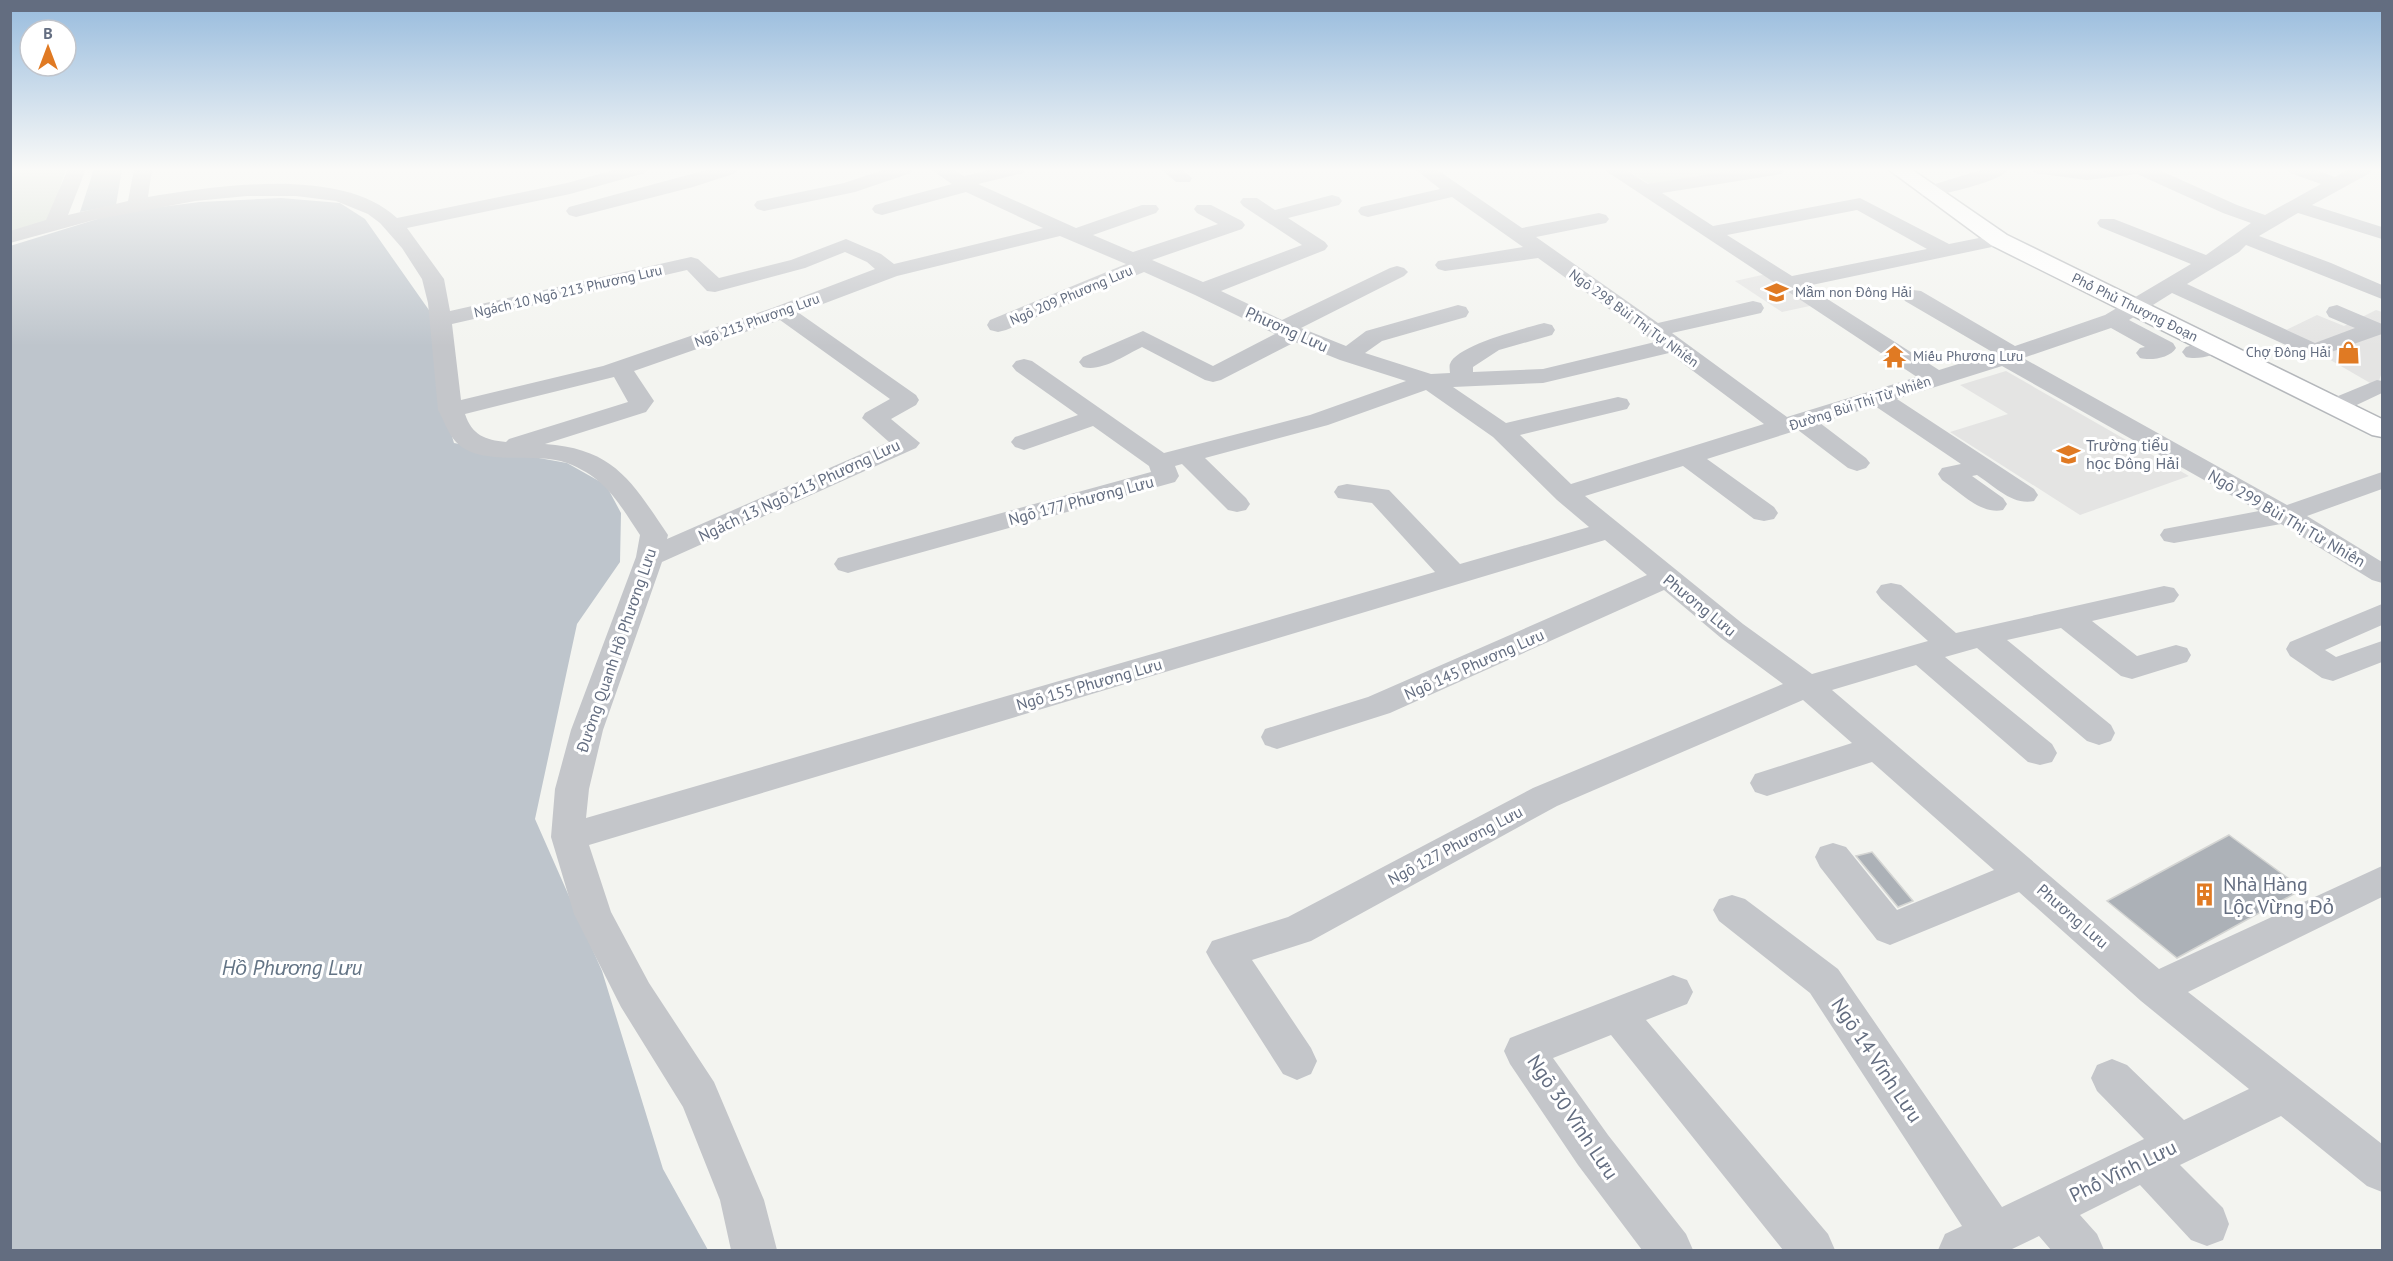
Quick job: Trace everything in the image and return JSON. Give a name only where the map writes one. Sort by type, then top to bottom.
[{"type":"main road","name":"Phố Phủ Thượng Đoạn","points":[[1981,228],[1999,240],[2135,305],[2204,349],[2382,429]]},
{"type":"street","name":"Đường Quanh Hồ Phương Lưu","points":[[10,237],[39,228]]},
{"type":"street","name":"Đường Quanh Hồ Phương Lưu","points":[[394,228],[411,246],[436,285],[450,410],[464,436],[477,444],[504,449],[558,453],[584,461],[620,484],[654,536],[650,557],[587,730],[572,789],[569,837],[593,914],[635,995],[699,1096],[742,1200],[754,1251]]},
{"type":"street","name":"Phương Lưu","points":[[1060,228],[1203,290],[1287,332],[1348,355],[1429,381],[1502,432],[1566,494],[1732,631],[1807,686],[2155,989],[2382,1171]]},
{"type":"street","name":"Ngõ 213 Phương Lưu","points":[[450,410],[620,368],[783,312],[890,271],[1083,228]]},
{"type":"street","name":"Ngõ 209 Phương Lưu","points":[[998,325],[1139,262],[1227,228]]},
{"type":"street","points":[[1203,290],[1318,246],[1291,228]]},
{"type":"street","name":"Ngõ 298 Bùi Thị Tự Nhiên","points":[[1507,228],[1664,338],[1793,424],[1857,463]]},
{"type":"street","points":[[1540,251],[1447,256],[1471,248],[1557,228]]},
{"type":"street","points":[[1705,228],[1936,379]]},
{"type":"street","points":[[1711,232],[1733,228]]},
{"type":"street","points":[[1904,228],[1945,250]]},
{"type":"street","points":[[2119,228],[2207,263]]},
{"type":"street","name":"Đường Bùi Thị Từ Nhiên","points":[[1566,494],[1936,379],[2113,320],[2232,248],[2243,237],[2258,228]]},
{"type":"street","points":[[2366,228],[2382,233]]},
{"type":"street","points":[[2243,237],[2324,267],[2382,293]]},
{"type":"street","points":[[1791,283],[1999,240]]},
{"type":"street","name":"Ngách 10 Ngõ 213 Phương Lưu","points":[[440,320],[691,263],[715,286],[798,264],[846,245],[874,258],[890,271]]},
{"type":"street","points":[[1090,362],[1143,338],[1213,375],[1397,272]]},
{"type":"street","points":[[2170,284],[2314,351],[2375,329],[2337,312]]},
{"type":"street","name":"Ngõ 299 Bùi Thị Từ Nhiên","points":[[1913,296],[2008,356],[2285,515],[2382,574]]},
{"type":"street","points":[[1429,381],[1543,376],[1753,308]]},
{"type":"street","name":"Ngách 13 Ngõ 213 Phương Lưu","points":[[650,557],[907,444],[874,418],[907,400],[783,312]]},
{"type":"street","points":[[1348,355],[1374,336],[1458,312]]},
{"type":"street","points":[[2113,320],[2165,348],[2148,353]]},
{"type":"street","points":[[1462,380],[1461,364],[1481,351],[1491,345],[1544,330]]},
{"type":"street","points":[[1024,366],[1160,462]]},
{"type":"street","points":[[504,449],[637,407],[642,401],[620,368]]},
{"type":"street","name":"Ngõ 177 Phương Lưu","points":[[848,564],[1166,476],[1160,462],[1319,420],[1429,381]]},
{"type":"street","points":[[2335,406],[2377,387]]},
{"type":"street","points":[[1878,397],[2025,495]]},
{"type":"street","points":[[1502,432],[1618,404]]},
{"type":"street","points":[[1024,442],[1096,417]]},
{"type":"street","points":[[1188,454],[1236,504]]},
{"type":"street","points":[[1688,457],[1764,513]]},
{"type":"street","points":[[1981,466],[1952,474],[1995,504]]},
{"type":"street","points":[[2174,535],[2285,515],[2382,480]]},
{"type":"street","points":[[2355,491],[2382,505]]},
{"type":"street","points":[[1347,492],[1380,496],[1455,576]]},
{"type":"street","name":"Ngõ 155 Phương Lưu","points":[[569,837],[1609,530]]},
{"type":"street","name":"Ngõ 145 Phương Lưu","points":[[1277,737],[1380,705],[1666,578]]},
{"type":"street","points":[[1891,592],[1952,646]]},
{"type":"street","points":[[1807,686],[1982,636],[2164,595]]},
{"type":"street","points":[[2382,614],[2301,649],[2333,670],[2382,651]]},
{"type":"street","points":[[2067,617],[2132,668],[2176,655]]},
{"type":"street","points":[[1982,636],[2099,734]]},
{"type":"street","points":[[1922,654],[2040,753]]},
{"type":"street","name":"Ngõ 127 Phương Lưu","points":[[1297,1061],[1225,952],[1298,930],[1545,797],[1807,686]]},
{"type":"street","points":[[1767,783],[1879,747]]},
{"type":"street","points":[[1833,857],[1890,929],[2024,874]]},
{"type":"street","points":[[2155,989],[2382,881]]},
{"type":"street","name":"Ngõ 14 Vĩnh Lưu","points":[[1732,910],[1824,981],[1978,1243]]},
{"type":"street","name":"Ngõ 30 Vĩnh Lưu","points":[[1670,1251],[1593,1150],[1524,1052],[1673,992]]},
{"type":"street","points":[[1628,1028],[1812,1251]]},
{"type":"street","points":[[2112,1078],[2207,1224]]},
{"type":"street","name":"Phố Vĩnh Lưu","points":[[1978,1243],[2286,1092]]},
{"type":"street","points":[[2045,1209],[2081,1251]]},
{"type":"shaded area","points":[[10,228],[31,228],[10,235]]},
{"type":"shaded area","name":"Mầm non Đông Hải","points":[[1771,273],[1819,304],[1782,312],[1735,281]]},
{"type":"shaded area","name":"Chợ Đông Hải","points":[[2376,310],[2382,312],[2382,372],[2377,387],[2282,332],[2317,315],[2344,326]]},
{"type":"shaded area","name":"Trường tiểu học Đông Hải","points":[[2006,371],[2189,476],[2080,515],[1950,432],[2008,414],[1960,385]]},
{"type":"water","name":"Hồ Phương Lưu","points":[[69,228],[371,228],[431,313],[445,413],[454,443],[567,463],[606,485],[621,513],[620,562],[577,624],[535,819],[602,971],[663,1169],[708,1250],[11,1250],[10,246]]},
{"type":"building","name":"Nhà Hàng Lộc Vừng Đỏ","points":[[2229,835],[2303,889],[2177,958],[2107,901]]},
{"type":"building","points":[[1872,852],[1913,901],[1898,907],[1856,856]]},
{"type":"place","name":"Mầm non Đông Hải","points":[[1777,292]]},
{"type":"place","name":"Chợ Đông Hải","points":[[2349,352]]},
{"type":"place","name":"Miếu Phương Lưu","points":[[1895,356]]},
{"type":"place","name":"Trường tiểu học Đông Hải","points":[[2068,454]]},
{"type":"place","name":"Nhà Hàng Lộc Vừng Đỏ","points":[[2205,895]]}]
